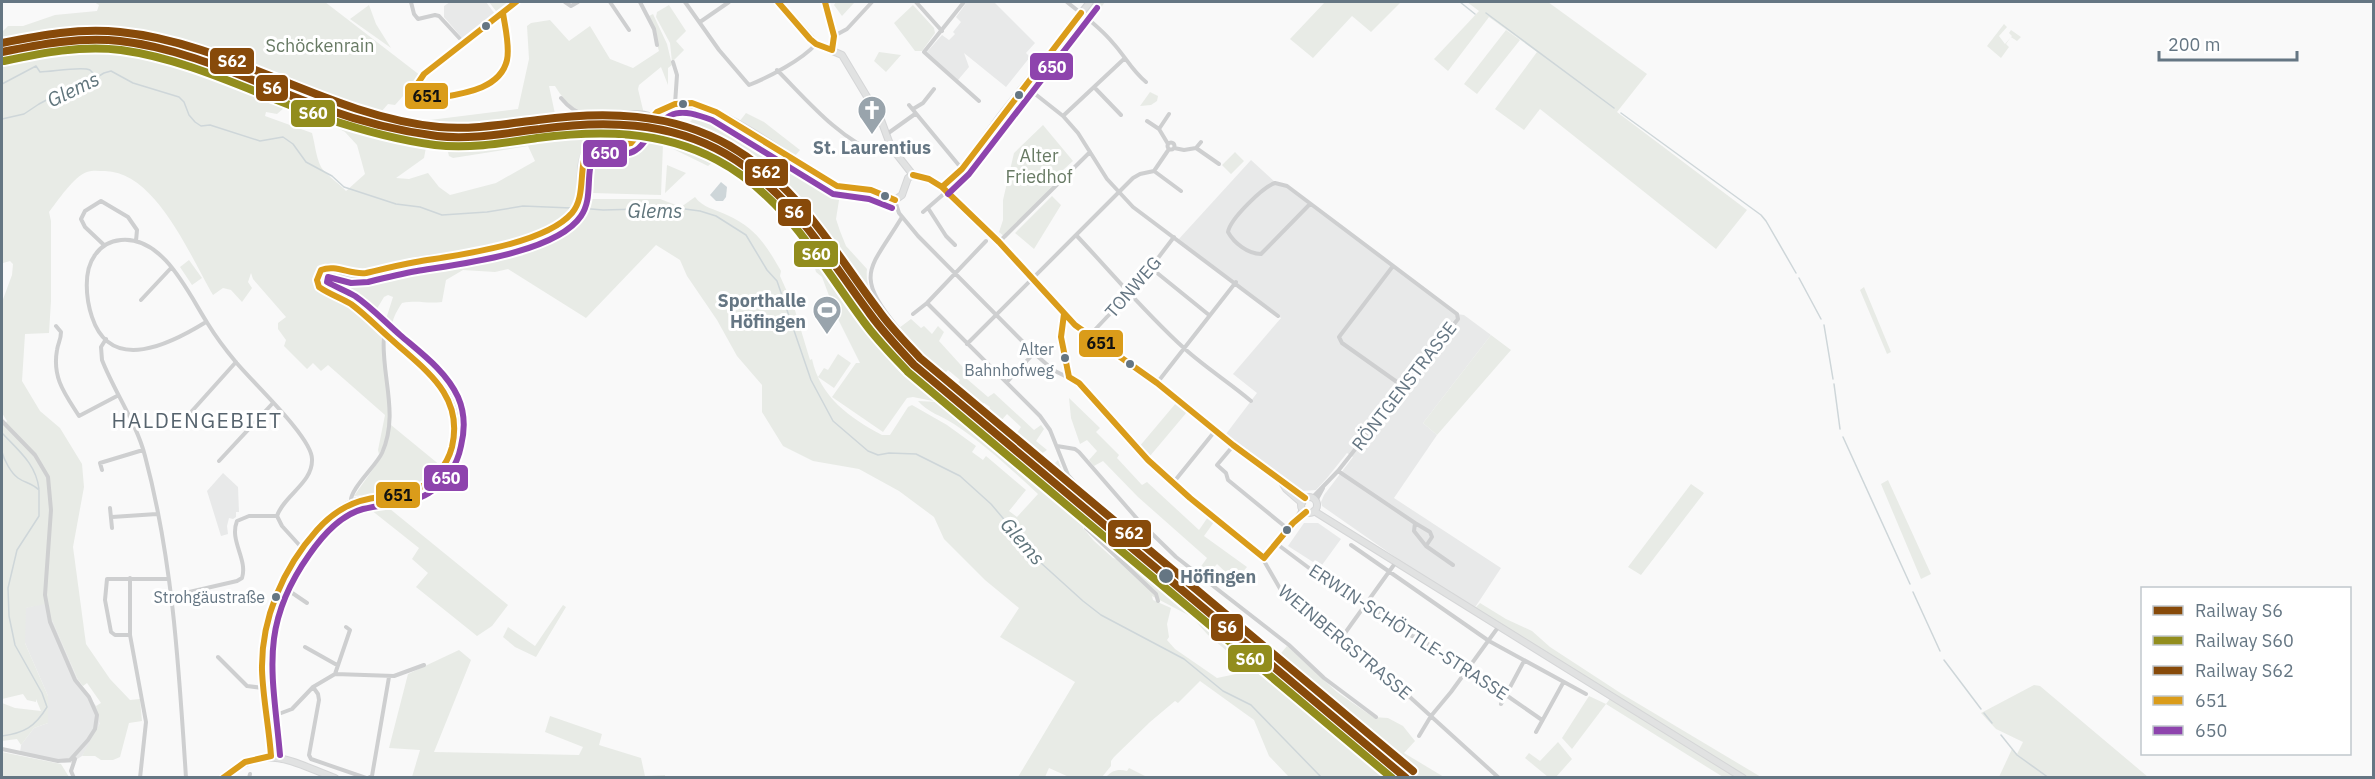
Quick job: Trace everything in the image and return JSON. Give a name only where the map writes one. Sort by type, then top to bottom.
[{"type":"main road","points":[[778,2],[816,45],[832,50],[845,58],[881,120],[891,147],[912,175],[929,179],[944,189],[999,242],[1064,314],[1089,336],[1156,383],[1328,519],[1743,777]]},
{"type":"main road","points":[[944,189],[962,169],[1024,85],[1090,2]]},
{"type":"main road","points":[[271,756],[262,672],[263,646],[282,586],[303,548],[326,521],[351,502],[401,495],[422,487],[443,467],[454,443],[456,431],[455,419],[446,392],[430,374],[350,303],[319,287],[317,280],[321,270],[328,267],[356,274],[459,255],[544,232],[563,224],[578,203],[582,187],[582,162],[586,150],[594,144],[626,145],[631,143],[641,134],[653,116],[675,104],[692,103],[716,112],[837,186],[871,190],[895,200],[902,195],[908,178],[912,175]]},
{"type":"main road","points":[[222,777],[245,761],[271,756],[335,777]]},
{"type":"street","points":[[411,2],[418,19],[430,15],[439,16],[463,42]]},
{"type":"street","points":[[502,13],[508,52],[507,62],[497,79],[472,91],[432,99],[425,95],[418,83],[420,80],[463,42],[516,2]]},
{"type":"street","points":[[565,2],[571,6],[578,2]]},
{"type":"street","points":[[610,2],[629,30]]},
{"type":"street","points":[[640,2],[654,29],[657,45]]},
{"type":"street","points":[[685,2],[719,50],[749,85],[816,45]]},
{"type":"street","points":[[700,22],[729,2]]},
{"type":"street","points":[[825,2],[834,36],[832,50]]},
{"type":"street","points":[[834,36],[847,29],[872,2]]},
{"type":"street","points":[[916,2],[942,31]]},
{"type":"street","points":[[964,2],[924,52],[979,101]]},
{"type":"street","points":[[1067,2],[1104,32],[1125,58],[1130,68],[1146,82]]},
{"type":"street","points":[[1063,116],[1125,58]]},
{"type":"street","points":[[673,62],[677,75],[675,104]]},
{"type":"street","points":[[777,70],[818,111],[853,139],[878,153],[891,147]]},
{"type":"street","points":[[1024,85],[1063,116],[1107,179],[1133,207],[1236,282],[1278,316]]},
{"type":"street","points":[[1094,87],[1121,115]]},
{"type":"street","points":[[886,134],[901,126],[934,89]]},
{"type":"street","points":[[561,98],[588,117],[631,111],[653,116]]},
{"type":"street","points":[[909,105],[962,169]]},
{"type":"street","points":[[1159,129],[1169,114]]},
{"type":"street","points":[[1147,121],[1159,129],[1170,147],[1184,150],[1196,148],[1201,142]]},
{"type":"street","points":[[967,344],[1119,192],[1140,174],[1154,171],[1170,147]]},
{"type":"street","points":[[1196,148],[1219,164]]},
{"type":"street","points":[[999,242],[1090,152]]},
{"type":"street","points":[[1154,171],[1181,191]]},
{"type":"street","name":"RÖNTGENSTRASSE","points":[[1264,558],[1338,471],[1458,318],[1457,314],[1287,186],[1271,184],[1235,219],[1228,232],[1246,250],[1254,254],[1261,254],[1310,204]]},
{"type":"street","points":[[924,212],[944,189]]},
{"type":"street","points":[[104,245],[85,227],[81,219],[85,211],[104,200],[128,218],[137,230],[136,241]]},
{"type":"street","name":"WEINBERGSTRASSE","points":[[895,200],[902,217],[918,237],[1034,353],[1053,370],[1079,383],[1139,450],[1173,483],[1264,558],[1275,583],[1282,592],[1431,716],[1499,777]]},
{"type":"street","points":[[928,208],[946,236],[955,245]]},
{"type":"street","points":[[898,328],[874,296],[870,285],[870,272],[879,252],[902,217]]},
{"type":"street","points":[[1076,235],[1120,281],[1128,293],[1183,348],[1251,401]]},
{"type":"street","name":"TONWEG","points":[[1089,336],[1151,268],[1174,237]]},
{"type":"street","points":[[206,322],[182,337],[151,348],[128,349],[106,339],[94,322],[87,289],[91,261],[104,245],[119,240],[136,241],[154,250],[172,268],[192,294],[206,322],[236,362],[306,440],[312,459],[307,477],[283,504],[278,516],[282,526],[303,548]]},
{"type":"street","points":[[914,314],[986,241]]},
{"type":"street","points":[[1393,266],[1339,337],[1342,343],[1404,387]]},
{"type":"street","points":[[141,300],[172,268]]},
{"type":"street","points":[[1151,268],[1209,315]]},
{"type":"street","points":[[1156,383],[1236,282]]},
{"type":"street","points":[[927,303],[1040,416],[1057,446],[1068,475],[1084,493],[1086,528],[1155,594],[1158,601]]},
{"type":"street","points":[[1064,314],[1061,334],[1069,377]]},
{"type":"street","points":[[56,326],[61,332],[61,340],[57,349],[58,383],[79,416],[117,396]]},
{"type":"street","points":[[351,502],[352,492],[374,467],[382,452],[388,429],[391,408],[384,333]]},
{"type":"street","points":[[106,339],[101,347],[102,360],[143,450],[172,596],[186,777]]},
{"type":"street","points":[[1007,382],[1034,353]]},
{"type":"street","points":[[192,411],[236,362]]},
{"type":"street","points":[[219,461],[272,404]]},
{"type":"street","points":[[2,421],[35,455],[48,477],[51,510],[45,594],[50,622],[70,670],[89,697],[97,715],[95,729],[75,758],[71,771],[74,777]]},
{"type":"street","points":[[1173,483],[1215,431]]},
{"type":"street","points":[[1233,445],[1217,465],[1226,473],[1228,480],[1288,529]]},
{"type":"street","points":[[1057,446],[1079,452],[1139,521],[1176,557],[1289,645],[1324,678],[1376,717]]},
{"type":"street","points":[[102,470],[100,463],[143,450]]},
{"type":"street","points":[[1338,471],[1430,532],[1432,537],[1426,546]]},
{"type":"street","points":[[111,508],[112,528]]},
{"type":"street","points":[[112,517],[157,514]]},
{"type":"street","points":[[172,596],[242,578],[243,567],[234,536],[237,521],[249,516],[278,516]]},
{"type":"street","points":[[1415,523],[1414,531],[1426,546],[1453,565]]},
{"type":"street","name":"ERWIN-SCHÖTTLE-STRASSE","points":[[1276,544],[1412,636],[1420,638],[1466,672],[1506,695],[1542,720]]},
{"type":"street","points":[[1351,545],[1489,640],[1586,694]]},
{"type":"street","points":[[1340,640],[1396,562]]},
{"type":"street","points":[[130,635],[115,635],[111,632],[105,600],[107,579],[168,579]]},
{"type":"street","points":[[130,579],[130,635],[146,722],[140,777]]},
{"type":"street","points":[[282,586],[308,603]]},
{"type":"street","points":[[1419,736],[1431,716],[1500,625]]},
{"type":"street","points":[[335,674],[350,630],[346,627]]},
{"type":"street","points":[[305,647],[337,665]]},
{"type":"street","points":[[219,657],[247,686],[264,689]]},
{"type":"street","points":[[1501,704],[1524,661]]},
{"type":"street","points":[[268,718],[292,709],[313,687],[335,674],[388,677],[409,673],[424,665]]},
{"type":"street","points":[[313,687],[319,700],[309,755],[311,759],[367,777],[372,776],[388,677]]},
{"type":"street","points":[[1536,732],[1563,682]]},
{"type":"street","points":[[2,749],[58,761],[75,758]]},
{"type":"shaded area","points":[[450,2],[486,2],[495,14],[463,39],[444,17],[444,6]]},
{"type":"shaded area","points":[[967,2],[994,2],[1035,43],[1026,53],[1030,57],[1006,87],[964,53],[969,67],[958,80],[926,53],[942,35],[949,40],[955,34],[953,32],[961,22],[956,17]]},
{"type":"shaded area","points":[[1251,160],[1275,182],[1287,186],[1457,314],[1464,315],[1491,335],[1423,423],[1437,435],[1394,498],[1501,568],[1474,609],[1396,562],[1398,559],[1322,506],[1324,495],[1353,457],[1347,453],[1316,490],[1303,491],[1226,434],[1257,393],[1233,374],[1281,318],[1178,240]]},
{"type":"shaded area","points":[[721,182],[727,187],[726,197],[723,201],[716,201],[710,195]]},
{"type":"shaded area","points":[[223,473],[238,487],[239,512],[236,512],[236,517],[233,519],[229,518],[228,534],[221,536],[207,491]]},
{"type":"shaded area","points":[[1087,508],[1101,520],[1104,518],[1219,613],[1213,621],[1210,623],[1163,583],[1159,587],[1120,555],[1124,548],[1097,526],[1098,524],[1087,515]]},
{"type":"shaded area","points":[[1304,523],[1318,523],[1341,539],[1322,565],[1288,546]]},
{"type":"shaded area","points":[[45,603],[78,680],[99,713],[100,722],[95,736],[82,756],[71,763],[20,753],[21,745],[34,728],[48,723],[48,696],[25,643],[25,608]]},
{"type":"green space","name":"Schöckenrain","points":[[94,2],[325,2],[421,76],[395,105],[388,104],[381,112],[388,117],[392,114],[422,121],[518,109],[529,59],[527,26],[531,23],[550,20],[569,41],[590,26],[610,59],[633,68],[659,51],[649,16],[653,14],[667,44],[672,65],[668,68],[668,85],[661,67],[639,85],[645,118],[642,124],[604,121],[582,114],[563,98],[555,86],[549,86],[557,123],[491,132],[447,133],[404,129],[375,121],[246,64],[169,37],[131,30],[90,29],[48,35],[2,49],[2,32],[8,26],[23,26],[55,15],[97,11],[99,5]]},
{"type":"green space","points":[[489,2],[516,2],[499,15]]},
{"type":"green space","points":[[836,2],[854,3],[842,16],[834,5]]},
{"type":"green space","points":[[1096,2],[1105,2],[1092,20],[1088,16],[1088,11]]},
{"type":"green space","points":[[1325,2],[1401,2],[1371,32],[1352,16],[1313,58],[1290,39]]},
{"type":"green space","points":[[1467,2],[1548,2],[1647,74],[1617,112],[1747,210],[1716,249],[1540,109],[1524,130],[1495,109],[1537,52],[1489,17],[1448,71],[1434,59],[1479,11]]},
{"type":"green space","points":[[369,5],[376,24],[391,48],[350,19]]},
{"type":"green space","points":[[669,5],[686,31],[676,41],[684,50],[672,62],[670,43],[656,17],[657,12]]},
{"type":"green space","points":[[913,5],[934,28],[935,33],[922,51],[915,51],[894,23]]},
{"type":"green space","points":[[2004,24],[2007,27],[1999,36],[2005,44],[2010,38],[2006,44],[2009,47],[2001,58],[1987,46]]},
{"type":"green space","points":[[1506,30],[1520,40],[1477,94],[1464,84]]},
{"type":"green space","points":[[2011,30],[2021,37],[2017,41],[2009,33]]},
{"type":"green space","points":[[90,34],[134,35],[186,46],[242,69],[393,140],[427,142],[424,158],[396,178],[409,179],[428,173],[439,187],[450,195],[496,183],[535,161],[528,146],[453,158],[449,156],[448,152],[463,147],[610,130],[636,133],[625,141],[600,141],[583,147],[579,158],[576,196],[572,207],[560,222],[538,232],[457,254],[411,258],[360,272],[332,265],[320,266],[312,280],[319,292],[346,303],[381,335],[389,412],[385,442],[379,454],[385,415],[328,365],[321,371],[313,363],[307,369],[284,346],[286,340],[278,329],[278,323],[286,317],[253,279],[251,273],[248,282],[252,288],[242,302],[231,290],[223,288],[213,295],[170,219],[156,200],[140,185],[123,175],[105,171],[89,171],[82,174],[66,190],[49,212],[51,301],[49,333],[25,334],[22,381],[40,411],[60,428],[82,464],[84,487],[73,547],[86,644],[110,679],[130,700],[140,699],[142,721],[129,723],[120,757],[113,760],[82,756],[100,723],[96,706],[101,703],[87,683],[83,686],[78,680],[45,604],[26,608],[25,643],[48,696],[48,723],[34,728],[21,745],[17,739],[2,741],[2,703],[15,708],[41,711],[36,699],[36,702],[27,700],[23,694],[2,699],[2,420],[5,424],[7,421],[2,413],[2,302],[12,275],[13,264],[10,261],[3,263],[2,257],[2,59],[39,45]],"holes":[[[285,107],[316,121],[330,124],[345,132],[357,145],[365,174],[346,191],[321,167],[312,133],[265,116],[266,112],[277,114]]]},
{"type":"green space","points":[[879,52],[901,55],[886,72],[874,61]]},
{"type":"green space","points":[[1150,92],[1158,96],[1157,101],[1151,105],[1140,106]]},
{"type":"green space","points":[[702,106],[837,186],[840,194],[836,219],[840,231],[846,246],[867,269],[871,294],[886,321],[909,349],[969,404],[1050,468],[1058,460],[1066,482],[1079,493],[1082,504],[929,375],[905,351],[874,315],[812,225],[779,189],[740,159],[719,148],[674,130],[650,125],[662,113],[668,120],[677,118],[689,123],[692,120],[687,109]]},
{"type":"green space","points":[[746,113],[764,122],[800,150],[794,157],[739,122]]},
{"type":"green space","name":"Alter Friedhof","points":[[1043,125],[1073,161],[1063,170],[1066,174],[1006,238],[999,232],[1003,220],[1003,200],[1014,153]]},
{"type":"green space","points":[[641,133],[676,140],[721,158],[749,175],[778,200],[817,247],[881,338],[908,370],[1083,513],[1083,528],[1113,558],[1127,562],[1158,587],[1162,583],[1210,623],[1217,615],[1273,663],[1287,646],[1337,692],[1373,717],[1388,718],[1403,726],[1415,741],[1404,753],[1444,777],[1289,777],[1269,756],[1254,720],[1200,681],[1178,703],[1175,701],[1150,722],[1114,757],[1111,766],[1102,777],[1069,777],[1049,768],[1045,777],[1018,777],[1075,682],[1000,637],[1019,608],[985,580],[944,539],[934,517],[899,491],[859,469],[813,461],[783,446],[762,412],[762,385],[737,356],[717,320],[687,276],[680,260],[656,245],[586,318],[508,269],[495,272],[463,270],[446,280],[442,302],[402,303],[396,312],[393,331],[414,353],[412,355],[386,332],[387,316],[393,297],[388,295],[384,297],[375,312],[382,325],[381,329],[322,287],[319,279],[328,271],[347,276],[386,269],[403,272],[495,252],[560,231],[573,217],[582,199],[660,199],[681,207],[695,197],[705,206],[746,226],[765,245],[781,271],[780,276],[794,307],[810,360],[812,359],[822,385],[829,395],[848,414],[882,435],[890,435],[908,407],[912,405],[947,425],[976,446],[972,452],[983,460],[986,456],[1026,490],[1009,511],[1017,517],[1038,494],[976,440],[918,401],[938,402],[907,398],[883,432],[832,397],[856,363],[860,363],[837,317],[822,277],[816,272],[811,254],[782,214],[755,190],[714,161],[708,166],[663,144],[661,195],[592,193],[592,197],[580,196],[582,162],[589,147],[626,145]],"holes":[[[1152,596],[1192,617],[1207,634],[1250,671],[1217,678],[1175,649],[1167,640],[1169,637],[1167,624],[1171,608],[1153,600]]]},
{"type":"green space","points":[[1235,152],[1244,161],[1231,174],[1222,165]]},
{"type":"green space","points":[[667,165],[686,173],[665,193]]},
{"type":"green space","points":[[1052,196],[1061,205],[1034,249],[1015,233]]},
{"type":"green space","points":[[189,260],[202,278],[192,285],[180,267]]},
{"type":"green space","points":[[1864,287],[1891,352],[1887,354],[1860,290]]},
{"type":"green space","points":[[911,319],[921,328],[924,326],[932,334],[938,326],[944,332],[939,341],[969,374],[967,379],[988,397],[994,393],[1034,430],[1041,425],[1044,429],[1036,441],[1047,450],[1041,454],[1017,433],[1021,427],[1007,414],[1000,422],[988,411],[990,407],[984,403],[981,406],[955,387],[960,380],[948,370],[941,377],[899,328]]},
{"type":"green space","points":[[1491,335],[1511,350],[1437,435],[1423,423]]},
{"type":"green space","points":[[838,354],[851,363],[834,388],[818,377],[824,368],[828,370]]},
{"type":"green space","points":[[1069,398],[1100,428],[1096,432],[1119,455],[1117,458],[1142,485],[1147,482],[1199,530],[1208,517],[1214,522],[1204,536],[1247,567],[1235,581],[1217,564],[1206,577],[1197,572],[1207,558],[1138,497],[1103,461],[1094,466],[1089,460],[1097,451],[1087,440],[1080,444],[1071,418]]},
{"type":"green space","points":[[1176,403],[1187,412],[1150,456],[1139,447]]},
{"type":"green space","points":[[391,425],[441,466],[428,480],[407,491],[354,496],[383,455]]},
{"type":"green space","points":[[1888,480],[1931,574],[1921,579],[1881,484]]},
{"type":"green space","points":[[1691,484],[1704,493],[1641,575],[1628,567]]},
{"type":"green space","points":[[379,500],[508,605],[492,626],[477,636],[416,587],[428,573],[412,559],[419,548],[361,502]]},
{"type":"green space","points":[[1480,603],[1532,631],[1550,647],[1622,694],[1761,777],[1723,777],[1606,704],[1612,696],[1474,609]]},
{"type":"green space","points":[[563,605],[566,607],[536,657],[515,647],[503,637],[508,627],[535,646]]},
{"type":"green space","points":[[459,650],[471,660],[434,752],[579,755],[583,747],[545,732],[550,716],[602,734],[599,745],[641,758],[645,776],[665,775],[665,777],[412,777],[420,750],[389,748],[408,674]]},
{"type":"green space","points":[[2034,685],[2040,686],[2148,777],[1999,777],[2012,749],[2017,754],[2023,742],[1996,729],[1981,713]]},
{"type":"green space","points":[[1589,696],[1606,704],[1572,749],[1562,738]]},
{"type":"green space","points":[[1558,742],[1572,759],[1556,777],[1548,777],[1525,758],[1529,753],[1540,761]]},
{"type":"green space","points":[[2,752],[61,764],[69,777],[2,777]]},
{"type":"green space","points":[[1129,768],[1147,777],[1106,777],[1113,771],[1127,771]]},
{"type":"waterway","points":[[1460,2],[1475,14]]},
{"type":"waterway","points":[[1486,13],[1614,108]]},
{"type":"waterway","points":[[2,84],[36,66],[40,72],[86,69],[97,77]]},
{"type":"waterway","name":"Glems","points":[[2,119],[24,114],[71,87],[89,82],[111,71],[133,83],[179,97],[184,102],[189,115],[201,126],[210,125],[260,141],[283,137],[293,144],[306,162],[332,176],[344,187],[396,204],[420,207],[442,215],[487,212],[523,206],[571,208]]},
{"type":"waterway","points":[[1621,113],[1761,215],[1796,273]]},
{"type":"waterway","name":"Glems","points":[[579,208],[603,210],[677,208],[700,211],[716,216],[746,235],[767,270],[777,281],[811,380],[833,421],[868,451],[878,455],[916,454],[960,476],[991,504],[1041,563],[1083,601],[1101,615],[1184,659],[1223,691],[1251,705],[1322,778]]},
{"type":"waterway","points":[[1799,278],[1821,319]]},
{"type":"waterway","points":[[1824,325],[1833,379]]},
{"type":"waterway","points":[[1834,384],[1840,429]]},
{"type":"waterway","points":[[2,433],[30,465],[39,489]]},
{"type":"waterway","points":[[1843,437],[1910,584]]},
{"type":"waterway","name":"Glems","points":[[2,452],[15,476],[39,490],[39,516],[17,550],[8,588],[9,616],[15,645],[42,693],[47,707],[38,720],[28,728],[2,736]]},
{"type":"waterway","points":[[1913,592],[1940,651]]},
{"type":"waterway","points":[[1944,660],[1981,709]]},
{"type":"waterway","points":[[1984,713],[1992,723]]},
{"type":"waterway","points":[[2001,735],[2017,755],[2049,778]]},
{"type":"rail line","name":"S62","points":[[2,43],[75,32],[120,32],[161,39],[201,50],[318,95],[398,120],[439,127],[464,128],[563,117],[612,115],[661,120],[685,126],[730,146],[755,162],[796,200],[830,242],[884,317],[920,358],[1413,771]]},
{"type":"rail line","name":"S6","points":[[2,52],[75,41],[120,41],[147,45],[199,60],[340,114],[409,132],[463,137],[564,126],[612,124],[659,129],[682,135],[726,154],[749,169],[789,206],[822,247],[875,321],[914,365],[1406,778]]},
{"type":"rail line","name":"S60","points":[[4,61],[76,49],[121,50],[174,62],[325,118],[407,140],[435,145],[461,146],[560,135],[629,135],[674,143],[717,160],[741,175],[782,212],[800,232],[869,329],[908,372],[1392,778]]},
{"type":"transit line","name":"651","points":[[503,13],[508,55],[503,70],[496,78],[487,85],[465,93],[432,99],[425,95],[418,83],[424,74],[516,2]]},
{"type":"transit line","name":"651","points":[[778,2],[810,39],[832,50]]},
{"type":"transit line","name":"651","points":[[825,2],[834,36],[832,50]]},
{"type":"transit line","name":"650","points":[[948,194],[969,174],[1097,8]]},
{"type":"transit line","name":"651","points":[[942,187],[962,169],[1081,13]]},
{"type":"transit line","name":"651","points":[[271,756],[262,670],[263,651],[270,613],[284,578],[317,530],[338,512],[371,498],[411,492],[433,478],[443,467],[450,454],[454,429],[447,398],[429,374],[351,304],[319,287],[317,280],[321,270],[332,268],[366,273],[499,247],[542,233],[559,224],[577,206],[583,163],[589,147],[600,144],[631,143],[657,112],[675,104],[692,103],[716,112],[837,186],[871,190],[895,200]]},
{"type":"transit line","name":"650","points":[[280,755],[274,700],[273,652],[282,605],[293,581],[309,555],[339,521],[363,509],[413,500],[435,489],[454,467],[463,434],[464,422],[460,403],[447,379],[361,300],[327,282],[328,277],[351,283],[368,282],[505,255],[551,239],[568,229],[585,209],[590,169],[595,154],[621,154],[636,150],[663,120],[676,113],[691,114],[712,120],[833,194],[869,199],[892,208]]},
{"type":"transit line","name":"651","points":[[913,175],[929,179],[942,187],[999,242],[1075,325],[1157,383],[1233,445],[1305,498]]},
{"type":"transit line","name":"651","points":[[1064,314],[1061,337],[1069,377]]},
{"type":"transit line","name":"651","points":[[1069,377],[1079,383],[1148,460],[1190,498],[1264,558]]},
{"type":"transit line","name":"651","points":[[1264,558],[1293,523],[1306,512]]},
{"type":"transit line","name":"651","points":[[223,778],[245,762],[271,756]]},
{"type":"place","name":"St. Laurentius","points":[[872,136]]},
{"type":"place","name":"Sporthalle Höfingen","points":[[827,336]]},
{"type":"place","name":"Alter Bahnhofweg","points":[[1065,358]]},
{"type":"place","name":"Höfingen","points":[[1166,576]]},
{"type":"place","name":"Strohgäustraße","points":[[276,597]]},
{"type":"district","name":"HALDENGEBIET","points":[[197,420]]}]
